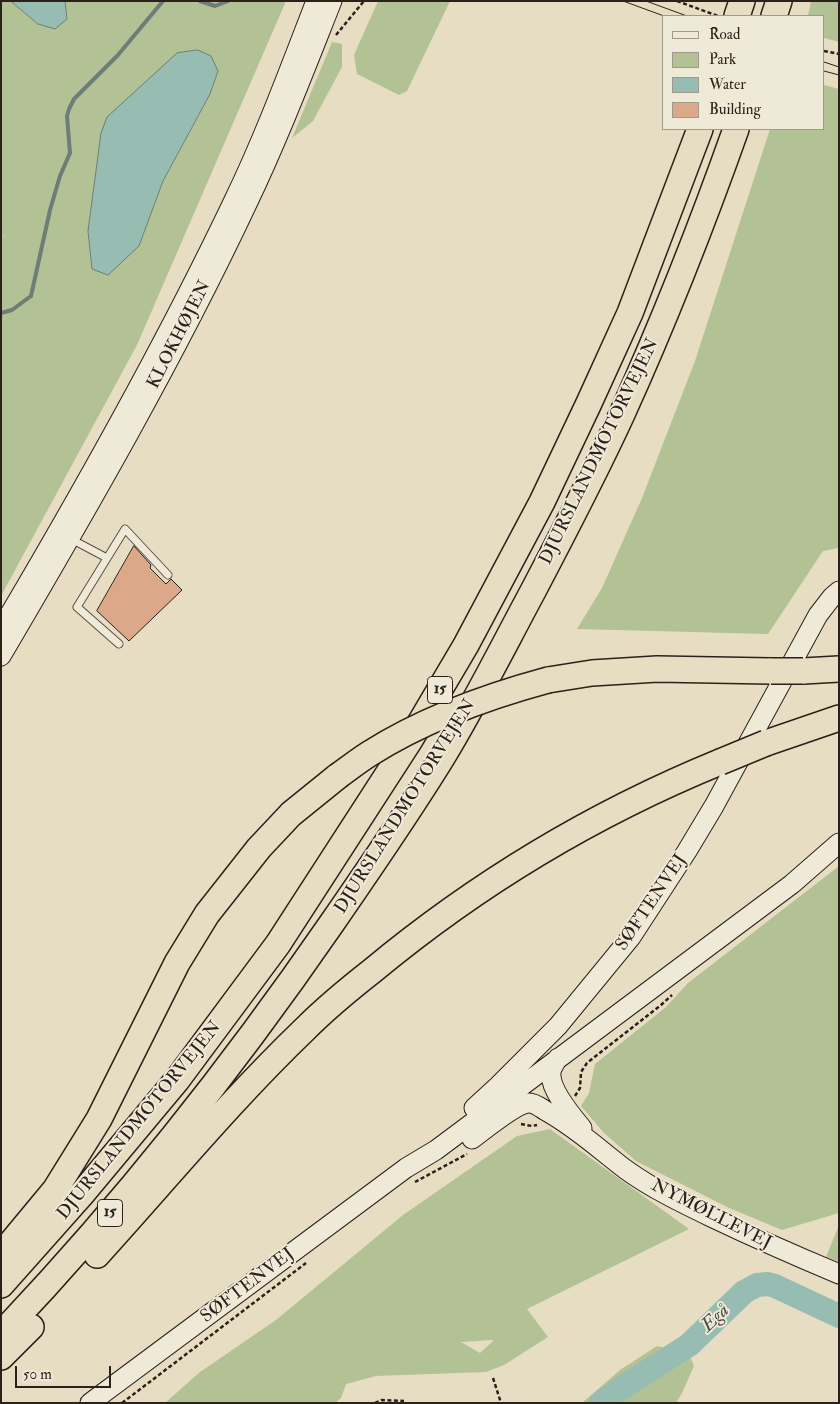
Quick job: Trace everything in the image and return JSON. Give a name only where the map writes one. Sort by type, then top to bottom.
[{"type":"highway","points":[[738,15],[742,1]]},
{"type":"highway","points":[[774,15],[779,1]]},
{"type":"highway","name":"DJURSLANDMOTORVEJEN","points":[[1,1285],[81,1195],[177,1080],[278,944],[410,740],[466,645],[542,502],[630,313],[700,130]]},
{"type":"highway","name":"DJURSLANDMOTORVEJEN","points":[[1,1334],[124,1198],[213,1087],[317,946],[444,755],[524,608],[621,416],[700,228],[736,130]]},
{"type":"highway","points":[[1,1255],[55,1190],[100,1119],[178,963],[207,914],[259,848],[291,814],[369,754],[430,721],[474,702],[548,680],[592,673],[657,669],[803,671],[839,669]]},
{"type":"highway","points":[[1,1357],[99,1253],[196,1143],[266,1068],[305,1028],[390,955],[466,899],[523,861],[627,803],[720,762],[839,718]]},
{"type":"main road","name":"KLOKHØJEN","points":[[1,629],[53,541],[157,352],[234,199],[316,1]]},
{"type":"main road","name":"KLOKHØJEN","points":[[1,656],[70,538],[174,350],[247,204],[290,110],[332,1]]},
{"type":"main road","name":"SØFTENVEJ","points":[[406,1168],[530,1056],[577,1004],[631,937],[683,858],[714,806],[818,615],[839,591]]},
{"type":"main road","name":"SØFTENVEJ","points":[[90,1403],[406,1168],[436,1150],[792,884],[839,843]]},
{"type":"main road","points":[[558,1058],[551,1072],[553,1086],[592,1142]]},
{"type":"main road","points":[[406,1168],[439,1157],[463,1145],[517,1107],[528,1103],[535,1104],[552,1114],[592,1142]]},
{"type":"main road","name":"NYMØLLEVEJ","points":[[592,1142],[626,1170],[689,1207],[752,1237],[839,1274]]},
{"type":"lane","points":[[119,644],[77,607],[125,529],[168,575]]},
{"type":"lane","points":[[70,538],[107,558]]},
{"type":"path","points":[[335,36],[364,1]]},
{"type":"path","points":[[677,1],[715,15]]},
{"type":"path","points":[[825,51],[839,54]]},
{"type":"path","points":[[493,1378],[501,1403]]},
{"type":"path","points":[[375,1403],[382,1400],[404,1402]]},
{"type":"green space","points":[[1,1],[11,1],[38,24],[67,19],[65,1],[286,1],[137,345],[1,596],[1,234],[7,238],[1,233]],"holes":[[[218,71],[210,94],[163,181],[139,246],[92,269],[88,231],[101,133]]]},
{"type":"green space","points":[[378,1],[450,1],[407,91],[399,95],[357,74],[354,55]]},
{"type":"green space","points":[[811,1],[839,1],[839,42],[825,38],[825,15],[808,15]]},
{"type":"green space","points":[[332,42],[342,44],[342,67],[313,121],[292,138]]},
{"type":"green space","points":[[825,85],[839,89],[839,548],[823,551],[768,634],[577,629],[602,588],[642,498],[695,361],[770,130],[825,130]]},
{"type":"green space","points":[[839,866],[839,1213],[782,1230],[729,1208],[636,1161],[604,1133],[581,1106],[589,1093],[595,1064],[666,1007],[688,983]]},
{"type":"green space","points":[[550,1129],[689,1229],[527,1309],[548,1337],[504,1365],[486,1372],[376,1376],[346,1384],[341,1398],[335,1403],[165,1403],[200,1372],[276,1320],[403,1215],[517,1136]],"holes":[[[493,1340],[480,1353],[461,1342]]]},
{"type":"green space","points":[[839,1225],[839,1262],[826,1257]]},
{"type":"green space","points":[[657,1346],[689,1354],[694,1366],[676,1403],[582,1403],[620,1370]]},
{"type":"water","points":[[11,1],[65,1],[67,19],[55,29],[38,24]]},
{"type":"water","points":[[198,50],[211,56],[218,71],[210,94],[163,181],[139,246],[108,275],[92,269],[88,231],[101,133],[107,117],[177,53]]},
{"type":"building","points":[[134,546],[151,565],[150,568],[166,584],[171,579],[182,590],[129,641],[97,611]]},
{"type":"waterway","points":[[1,313],[12,310],[31,296],[50,210],[60,176],[70,153],[67,116],[74,99],[118,55],[163,1]]},
{"type":"waterway","points":[[200,1],[215,6],[228,1]]},
{"type":"waterway","name":"Egå","points":[[601,1403],[689,1345],[744,1292],[757,1285],[768,1284],[775,1286],[839,1316]]},
{"type":"tram line","points":[[623,1],[662,15]]},
{"type":"tram line","points":[[646,1],[684,15]]},
{"type":"tram line","points":[[825,62],[839,67]]},
{"type":"tram line","points":[[825,71],[839,75]]}]
